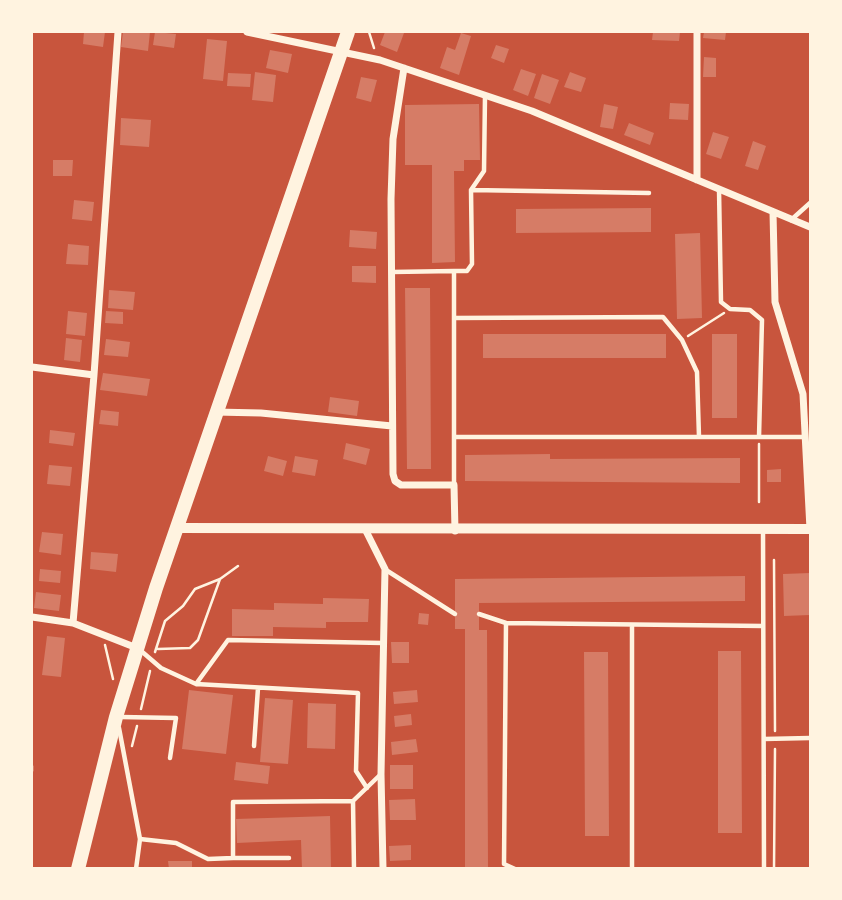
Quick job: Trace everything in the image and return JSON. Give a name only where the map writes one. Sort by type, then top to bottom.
[{"type":"highway","points":[[78,869],[137,648],[215,412],[348,32]]},
{"type":"street","points":[[73,623],[94,376],[118,32]]},
{"type":"street","points":[[247,32],[380,60],[485,95],[810,227]]},
{"type":"street","points":[[697,32],[697,180]]},
{"type":"street","points":[[404,68],[393,139],[391,272],[395,481],[401,485],[454,485],[455,531]]},
{"type":"street","points":[[176,528],[366,531],[810,529],[805,438],[807,414],[775,302],[773,212]]},
{"type":"street","points":[[32,367],[94,376]]},
{"type":"street","points":[[215,412],[261,413],[392,426]]},
{"type":"street","points":[[366,531],[385,569],[381,774],[383,869]]},
{"type":"street","points":[[32,617],[73,623],[137,648]]},
{"type":"lane","points":[[391,272],[467,271],[472,264],[471,190],[484,171],[485,95]]},
{"type":"lane","points":[[719,189],[721,302],[730,309],[750,310],[762,320],[759,437]]},
{"type":"lane","points":[[471,190],[649,193]]},
{"type":"lane","points":[[791,219],[810,203]]},
{"type":"lane","points":[[454,271],[454,485]]},
{"type":"lane","points":[[454,318],[663,317],[682,340],[697,372],[699,437]]},
{"type":"lane","points":[[454,437],[805,438]]},
{"type":"lane","points":[[763,529],[764,869]]},
{"type":"lane","points":[[385,569],[455,614]]},
{"type":"lane","points":[[479,614],[506,623],[764,626]]},
{"type":"lane","points":[[506,623],[504,864],[515,869]]},
{"type":"lane","points":[[632,625],[632,869]]},
{"type":"lane","points":[[195,684],[228,640],[384,643]]},
{"type":"lane","points":[[137,648],[161,668],[195,684],[358,692],[356,771],[367,788]]},
{"type":"lane","points":[[254,746],[258,688]]},
{"type":"lane","points":[[136,869],[140,839],[117,717],[176,718],[170,758]]},
{"type":"lane","points":[[764,738],[810,738]]},
{"type":"lane","points":[[233,858],[233,802],[353,802],[381,774]]},
{"type":"lane","points":[[353,802],[354,869]]},
{"type":"lane","points":[[140,839],[176,843],[208,859],[289,858]]},
{"type":"path","points":[[369,32],[380,60]]},
{"type":"path","points":[[682,340],[730,309]]},
{"type":"path","points":[[759,437],[759,502]]},
{"type":"path","points":[[774,869],[775,560]]},
{"type":"path","points":[[141,712],[152,660],[165,621],[183,606],[195,589],[220,579],[239,565]]},
{"type":"path","points":[[157,649],[190,649],[198,640],[220,579]]},
{"type":"path","points":[[132,758],[138,723]]},
{"type":"path","points":[[32,766],[32,771]]},
{"type":"building","points":[[84,32],[105,32],[103,47],[83,44]]},
{"type":"building","points":[[123,32],[150,32],[148,51],[121,47]]},
{"type":"building","points":[[155,32],[176,34],[174,48],[153,45]]},
{"type":"building","points":[[385,32],[404,33],[397,52],[380,45]]},
{"type":"building","points":[[653,32],[680,32],[679,41],[652,40]]},
{"type":"building","points":[[704,32],[726,32],[725,40],[703,38]]},
{"type":"building","points":[[461,33],[471,36],[459,75],[440,68],[447,47],[455,50]]},
{"type":"building","points":[[207,39],[227,41],[223,81],[203,79]]},
{"type":"building","points":[[496,45],[509,49],[504,63],[491,58]]},
{"type":"building","points":[[270,50],[292,54],[288,73],[266,68]]},
{"type":"building","points":[[704,57],[716,58],[716,77],[703,77]]},
{"type":"building","points":[[521,69],[536,74],[528,96],[513,90]]},
{"type":"building","points":[[255,72],[276,75],[273,102],[252,100]]},
{"type":"building","points":[[570,72],[586,78],[581,92],[564,87]]},
{"type":"building","points":[[228,73],[251,74],[250,87],[227,86]]},
{"type":"building","points":[[542,74],[559,80],[550,104],[534,98]]},
{"type":"building","points":[[361,77],[377,80],[371,102],[356,98]]},
{"type":"building","points":[[670,103],[689,104],[688,120],[669,119]]},
{"type":"building","points":[[479,104],[480,160],[464,160],[464,171],[454,171],[455,262],[432,263],[432,165],[405,165],[405,105]]},
{"type":"building","points":[[604,104],[618,107],[613,129],[600,127]]},
{"type":"building","points":[[121,118],[151,120],[149,147],[120,145]]},
{"type":"building","points":[[629,123],[654,133],[650,145],[624,135]]},
{"type":"building","points":[[713,132],[729,137],[721,159],[706,154]]},
{"type":"building","points":[[753,141],[766,146],[758,170],[745,166]]},
{"type":"building","points":[[53,160],[73,160],[72,176],[53,176]]},
{"type":"building","points":[[74,200],[94,202],[92,221],[72,219]]},
{"type":"building","points":[[651,208],[651,232],[516,233],[516,209]]},
{"type":"building","points":[[350,230],[377,232],[376,249],[349,247]]},
{"type":"building","points":[[700,233],[702,318],[677,319],[675,234]]},
{"type":"building","points":[[68,244],[89,246],[88,265],[66,264]]},
{"type":"building","points":[[352,266],[376,266],[376,283],[352,282]]},
{"type":"building","points":[[405,288],[430,288],[431,469],[407,469]]},
{"type":"building","points":[[109,290],[135,292],[133,310],[108,308]]},
{"type":"building","points":[[68,311],[87,313],[85,336],[66,334]]},
{"type":"building","points":[[106,311],[123,312],[123,324],[105,323]]},
{"type":"building","points":[[483,334],[666,334],[666,358],[483,358]]},
{"type":"building","points":[[712,334],[737,334],[737,418],[712,418]]},
{"type":"building","points":[[66,338],[82,340],[80,362],[64,360]]},
{"type":"building","points":[[106,339],[130,342],[128,357],[104,355]]},
{"type":"building","points":[[103,373],[150,379],[147,396],[100,390]]},
{"type":"building","points":[[330,397],[359,401],[357,416],[328,412]]},
{"type":"building","points":[[101,410],[119,412],[118,426],[99,424]]},
{"type":"building","points":[[50,430],[75,433],[73,446],[49,443]]},
{"type":"building","points":[[346,443],[370,449],[366,465],[343,459]]},
{"type":"building","points":[[550,454],[550,459],[740,458],[740,483],[465,481],[465,455]]},
{"type":"building","points":[[268,456],[287,461],[283,476],[264,471]]},
{"type":"building","points":[[295,456],[318,460],[315,476],[292,472]]},
{"type":"building","points":[[49,465],[72,467],[70,486],[47,484]]},
{"type":"building","points":[[781,469],[781,482],[767,482],[767,470]]},
{"type":"building","points":[[42,532],[63,534],[61,555],[39,552]]},
{"type":"building","points":[[91,552],[118,554],[116,572],[90,569]]},
{"type":"building","points":[[40,569],[61,571],[60,583],[39,581]]},
{"type":"building","points":[[810,573],[810,615],[784,616],[783,574]]},
{"type":"building","points":[[745,576],[745,601],[479,603],[479,630],[487,630],[488,869],[465,869],[465,629],[455,629],[455,579]]},
{"type":"building","points":[[36,592],[61,595],[59,611],[34,608]]},
{"type":"building","points":[[323,598],[369,599],[368,622],[326,622],[326,628],[273,627],[273,636],[232,636],[232,609],[274,610],[274,603],[323,604]]},
{"type":"building","points":[[419,613],[429,614],[428,625],[418,624]]},
{"type":"building","points":[[47,636],[65,638],[61,677],[42,675]]},
{"type":"building","points":[[391,642],[409,642],[409,663],[392,663]]},
{"type":"building","points":[[718,651],[741,651],[742,833],[718,833]]},
{"type":"building","points":[[584,652],[608,652],[609,836],[585,836]]},
{"type":"building","points":[[189,690],[233,695],[226,754],[182,749]]},
{"type":"building","points":[[417,690],[418,702],[394,704],[393,692]]},
{"type":"building","points":[[265,698],[293,700],[288,764],[260,762]]},
{"type":"building","points":[[308,703],[336,704],[335,749],[307,748]]},
{"type":"building","points":[[411,714],[412,725],[395,727],[394,716]]},
{"type":"building","points":[[416,739],[418,752],[392,755],[391,742]]},
{"type":"building","points":[[236,762],[270,766],[268,784],[234,780]]},
{"type":"building","points":[[390,765],[413,765],[413,789],[390,789]]},
{"type":"building","points":[[415,799],[416,820],[390,820],[389,800]]},
{"type":"building","points":[[330,816],[331,869],[302,869],[301,840],[237,843],[236,819]]},
{"type":"building","points":[[411,845],[411,860],[390,861],[389,846]]},
{"type":"building","points":[[168,861],[192,861],[192,869],[169,869]]}]
